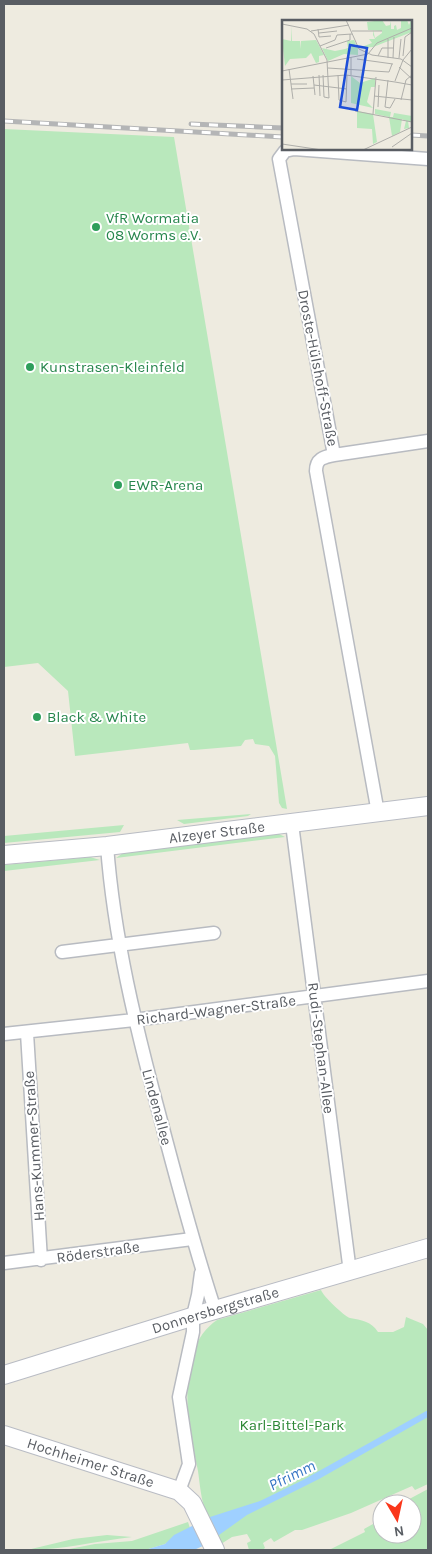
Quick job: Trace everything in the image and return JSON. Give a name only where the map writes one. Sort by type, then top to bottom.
[{"type":"street","name":"Droste-Hülshoff-Straße","points":[[290,150],[286,151],[279,159],[334,455],[321,459],[316,464],[316,471],[378,813]]},
{"type":"street","name":"Droste-Hülshoff-Straße","points":[[308,150],[428,158]]},
{"type":"street","points":[[334,455],[428,441]]},
{"type":"street","name":"Alzeyer Straße","points":[[4,855],[107,846],[428,806]]},
{"type":"street","name":"Rudi-Stephan-Allee","points":[[292,824],[350,1272]]},
{"type":"street","name":"Lindenallee","points":[[107,846],[120,945],[134,1020],[192,1239],[215,1310]]},
{"type":"street","points":[[62,952],[214,932]]},
{"type":"street","name":"Richard-Wagner-Straße","points":[[4,1034],[134,1020],[428,981]]},
{"type":"street","name":"Hans-Kummer-Straße","points":[[27,1033],[41,1260]]},
{"type":"street","name":"Röderstraße","points":[[4,1263],[41,1260],[192,1239]]},
{"type":"street","name":"Donnersbergstraße","points":[[4,1375],[192,1316],[428,1248]]},
{"type":"street","name":"Lindenallee","points":[[179,1491],[189,1464],[179,1397],[193,1332],[192,1316],[201,1282],[201,1267]]},
{"type":"street","name":"Hochheimer Straße","points":[[4,1434],[179,1491]]},
{"type":"street","points":[[179,1491],[192,1503],[211,1548]]},
{"type":"green space","name":"EWR-Arena","points":[[4,129],[174,137],[287,809],[282,808],[279,803],[275,756],[269,746],[255,744],[253,739],[245,740],[241,746],[190,750],[188,743],[75,756],[68,691],[38,663],[4,667]]},
{"type":"green space","points":[[251,814],[248,816],[184,824],[177,820]]},
{"type":"green space","points":[[124,825],[120,832],[4,843],[4,836]]},
{"type":"green space","points":[[277,833],[285,837],[116,858],[123,853]]},
{"type":"green space","points":[[90,857],[100,860],[4,871],[4,865]]},
{"type":"green space","name":"Karl-Bittel-Park","points":[[321,1290],[329,1301],[343,1314],[369,1323],[378,1332],[393,1332],[404,1327],[406,1317],[423,1324],[428,1330],[428,1484],[415,1490],[412,1486],[394,1494],[372,1494],[372,1504],[302,1530],[295,1530],[274,1542],[271,1538],[263,1543],[265,1548],[262,1550],[249,1550],[247,1543],[251,1541],[247,1534],[232,1537],[221,1544],[209,1520],[203,1502],[191,1433],[187,1391],[189,1370],[194,1350],[203,1334],[217,1320]]},
{"type":"green space","points":[[428,1489],[428,1550],[329,1550],[365,1532],[364,1529],[372,1525],[372,1544],[422,1544],[422,1494],[419,1494]]},
{"type":"green space","points":[[188,1522],[190,1528],[165,1544],[145,1550],[64,1550],[95,1544],[132,1541]]},
{"type":"green space","points":[[107,1535],[132,1537],[66,1547],[27,1550],[73,1539]]},
{"type":"water","points":[[428,1410],[428,1417],[319,1479],[247,1515],[219,1535],[218,1539],[194,1550],[145,1550],[165,1544],[174,1535],[210,1517],[260,1501],[303,1480]]},
{"type":"railway","points":[[4,121],[282,137]]},
{"type":"railway","points":[[191,124],[282,128]]},
{"type":"railway","points":[[412,135],[428,136]]},
{"type":"place","name":"VfR Wormatia 08 Worms e.V.","points":[[96,227]]},
{"type":"place","name":"Kunstrasen-Kleinfeld","points":[[30,367]]},
{"type":"place","name":"EWR-Arena","points":[[118,485]]},
{"type":"place","name":"Black & White","points":[[37,717]]},
{"type":"water label","name":"Pfrimm","points":[[292,1475]]}]
